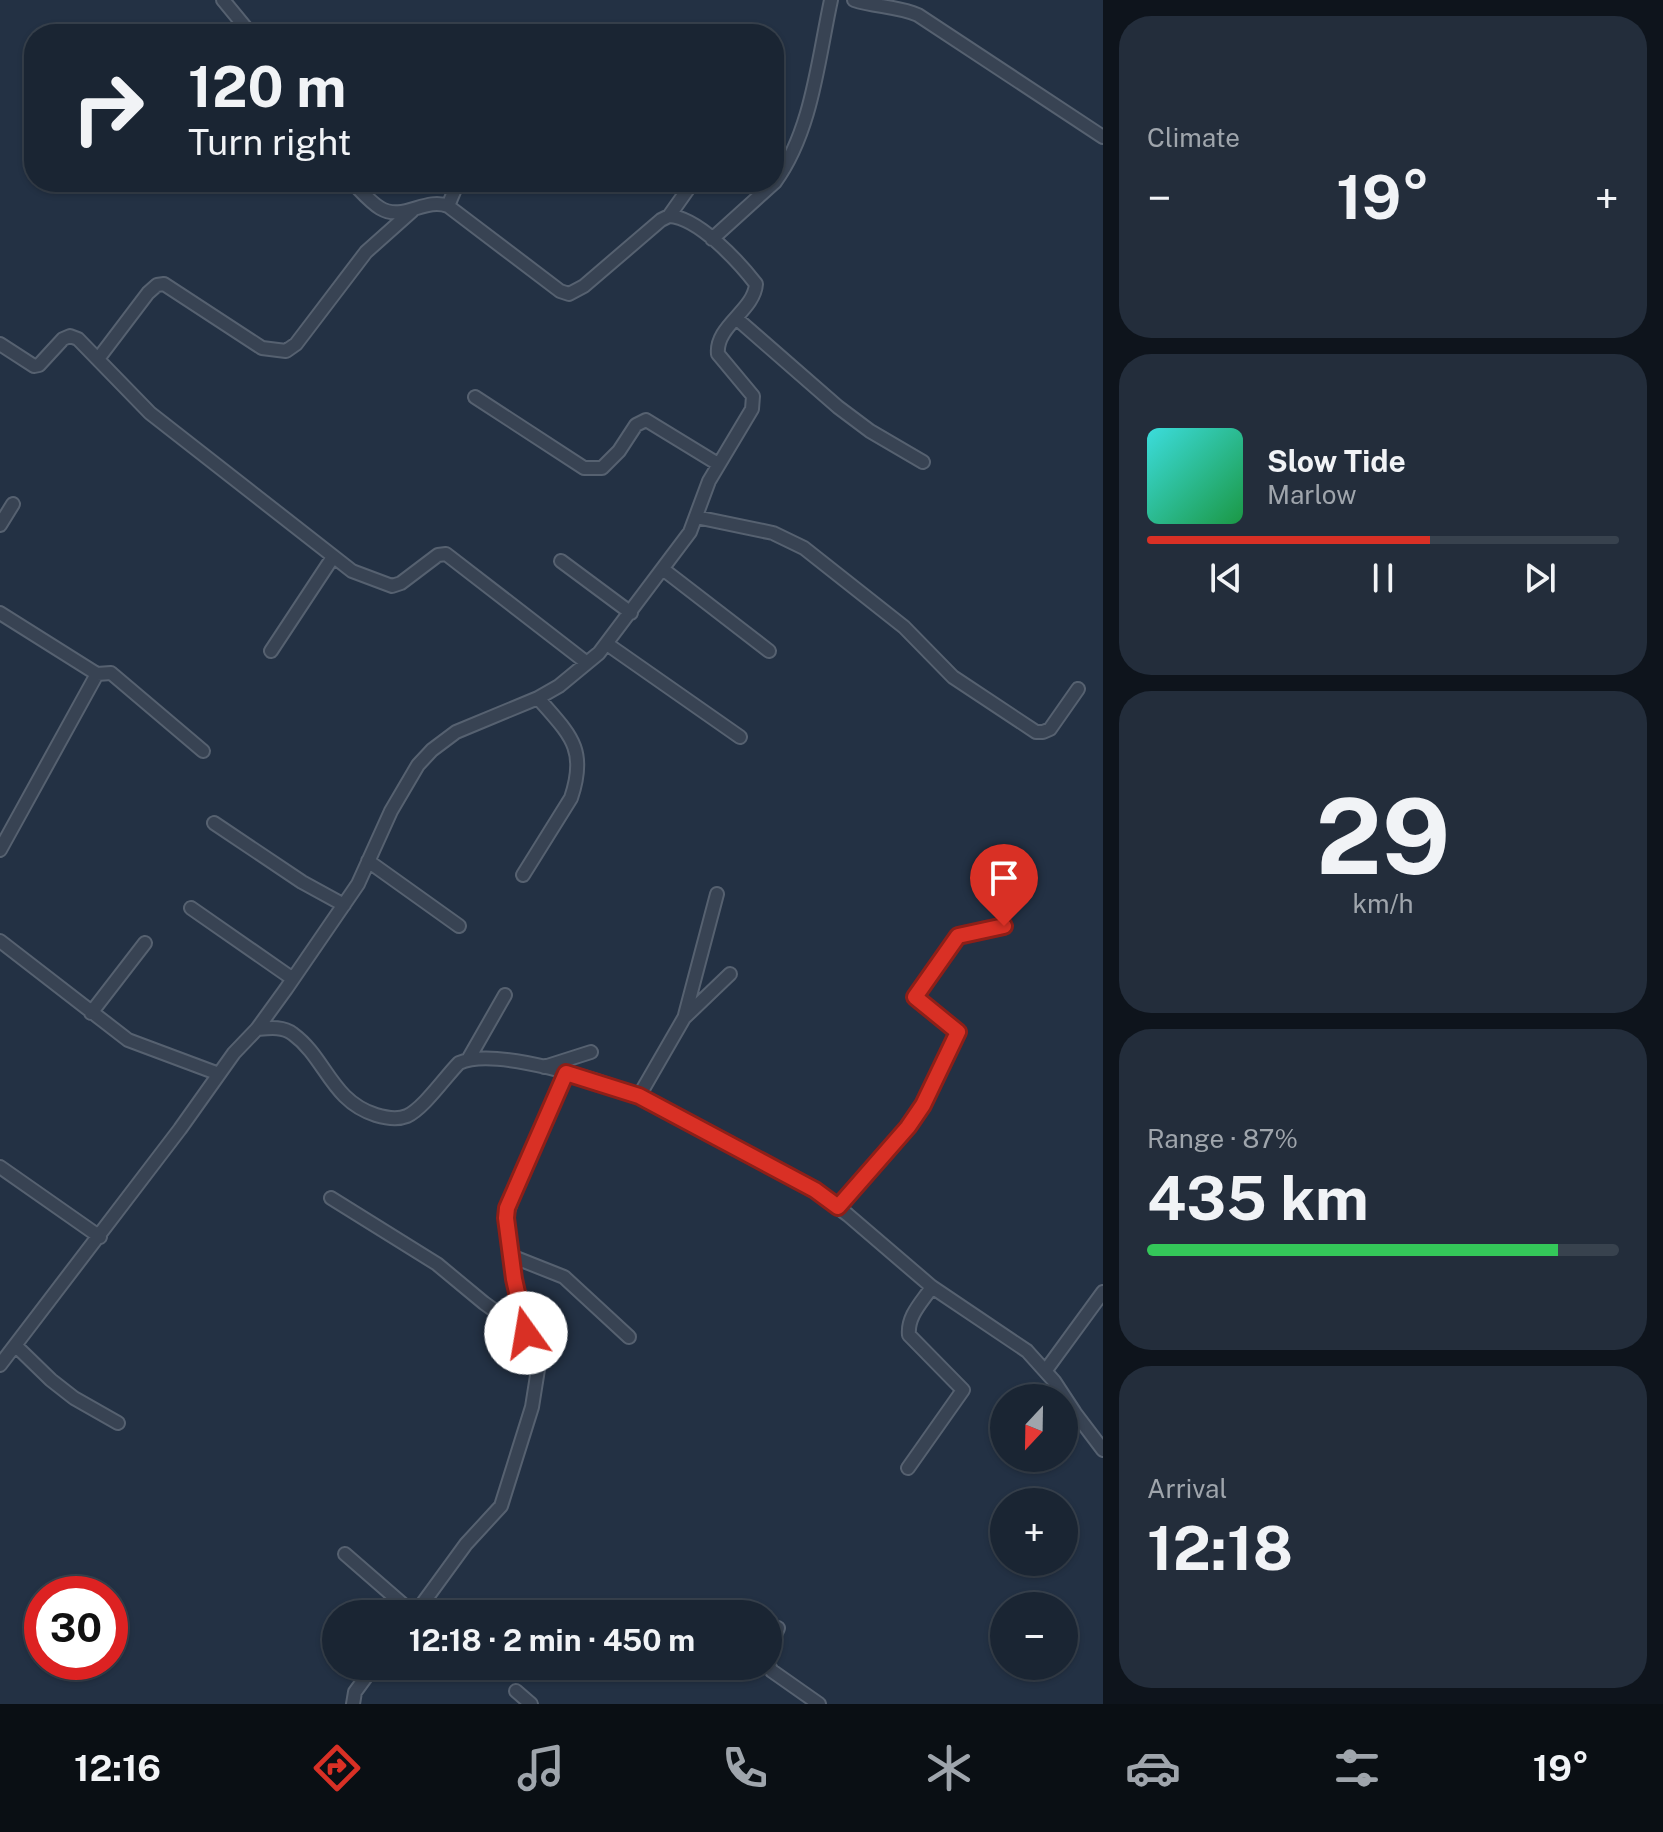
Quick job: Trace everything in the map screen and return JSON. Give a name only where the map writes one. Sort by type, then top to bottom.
[{"type":"street","points":[[223,0],[243,24]]},
{"type":"street","points":[[784,169],[806,115],[831,0]]},
{"type":"street","points":[[854,0],[868,5],[898,7],[918,15],[1103,137]]},
{"type":"street","points":[[363,192],[382,210],[401,212],[432,203],[448,206],[560,291],[569,294],[584,286],[669,216],[686,192]]},
{"type":"street","points":[[448,206],[454,192]]},
{"type":"street","points":[[712,239],[764,192]]},
{"type":"street","points":[[98,359],[148,293],[157,285],[164,284],[262,348],[286,351],[296,344],[366,252],[414,209]]},
{"type":"street","points":[[0,1365],[293,979],[358,884],[411,777],[432,750],[456,732],[538,698],[559,686],[587,663],[607,644],[690,532],[718,464],[754,402],[750,389],[718,354],[717,347],[753,296],[756,284],[712,239],[688,220],[669,216]]},
{"type":"street","points":[[736,318],[838,407],[870,431],[923,462]]},
{"type":"street","points":[[0,344],[34,366],[39,365],[63,339],[70,336],[78,339],[150,413],[352,571],[392,586],[401,583],[438,555],[452,557],[587,663]]},
{"type":"street","points":[[475,397],[584,468],[602,468],[619,451],[636,425],[646,420],[718,464]]},
{"type":"street","points":[[0,525],[13,504]]},
{"type":"street","points":[[696,517],[773,533],[804,548],[904,627],[953,677],[1036,732],[1050,729],[1078,689]]},
{"type":"street","points":[[271,651],[333,557]]},
{"type":"street","points":[[561,561],[631,613]]},
{"type":"street","points":[[664,570],[769,651]]},
{"type":"street","points":[[0,613],[97,674],[111,673],[203,751]]},
{"type":"street","points":[[607,644],[740,737]]},
{"type":"street","points":[[0,850],[97,674]]},
{"type":"street","points":[[523,875],[563,812],[575,786],[576,746],[538,698]]},
{"type":"street","points":[[214,823],[302,882],[344,905]]},
{"type":"street","points":[[368,861],[459,926]]},
{"type":"street","points":[[639,1096],[684,1018],[717,894]]},
{"type":"street","points":[[191,908],[293,979]]},
{"type":"street","points":[[838,1207],[908,1127],[923,1105],[958,1032],[915,997],[958,936],[1004,926]]},
{"type":"street","points":[[0,941],[128,1040],[219,1074]]},
{"type":"street","points":[[91,1013],[145,943]]},
{"type":"street","points":[[684,1018],[730,974]]},
{"type":"street","points":[[469,1058],[505,995]]},
{"type":"street","points":[[257,1029],[272,1027],[292,1033],[307,1048],[338,1091],[367,1112],[383,1117],[395,1119],[408,1115],[459,1063],[469,1058],[487,1057],[543,1067],[639,1096],[815,1190],[932,1287],[1027,1351],[1046,1370],[1103,1450]]},
{"type":"street","points":[[543,1067],[591,1052]]},
{"type":"street","points":[[425,1600],[466,1544],[501,1506],[532,1407],[540,1369],[526,1333],[511,1256],[507,1208],[566,1073]]},
{"type":"street","points":[[0,1167],[100,1237]]},
{"type":"street","points":[[331,1198],[437,1264],[526,1333]]},
{"type":"street","points":[[511,1256],[564,1277],[629,1337]]},
{"type":"street","points":[[908,1468],[963,1390],[909,1335],[908,1325],[912,1316],[932,1287]]},
{"type":"street","points":[[1046,1370],[1103,1292]]},
{"type":"street","points":[[16,1346],[74,1398],[118,1423]]},
{"type":"street","points":[[345,1554],[399,1600]]},
{"type":"street","points":[[782,1678],[819,1704]]},
{"type":"street","points":[[353,1704],[355,1692],[364,1680]]},
{"type":"street","points":[[516,1691],[531,1704]]},
{"type":"route","points":[[526,1333],[514,1279],[507,1208],[566,1073],[639,1096],[815,1190],[838,1207],[908,1127],[923,1105],[958,1032],[915,997],[958,936],[1004,926]]}]
